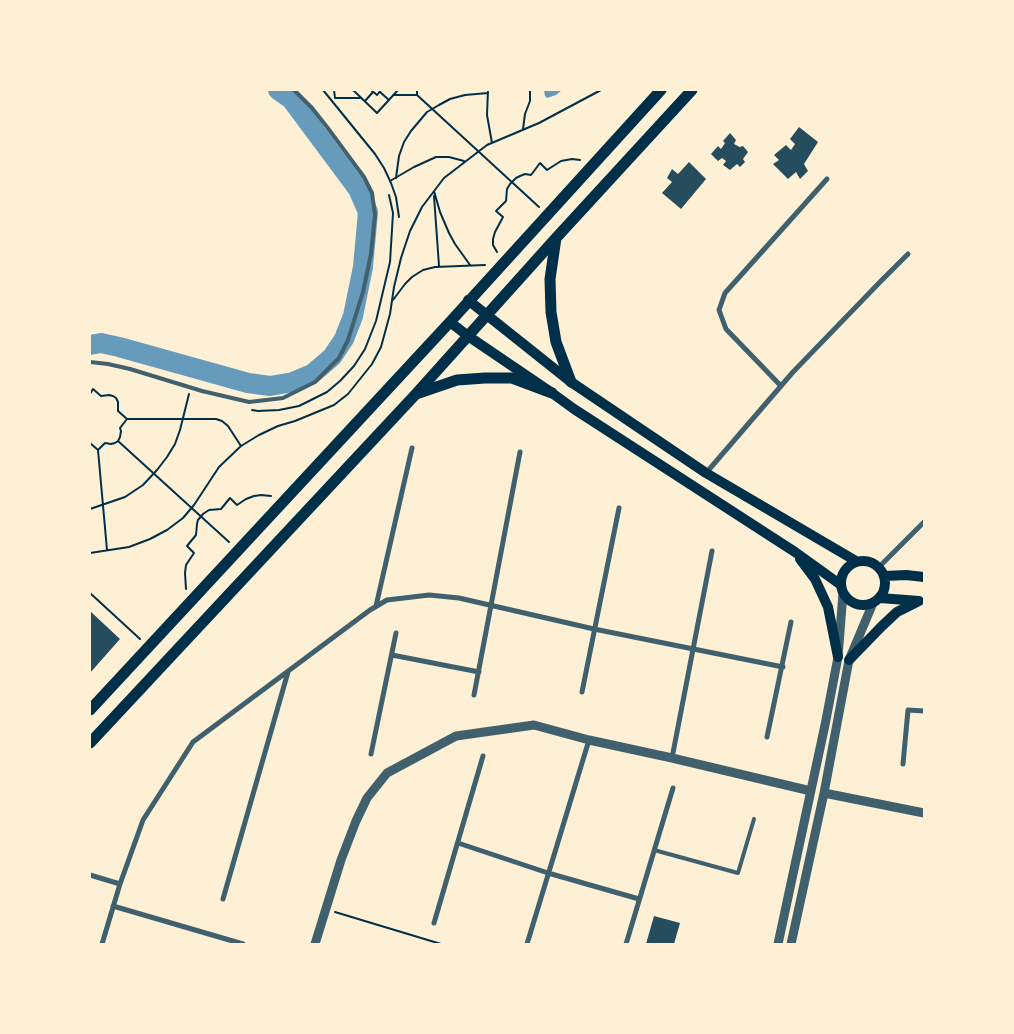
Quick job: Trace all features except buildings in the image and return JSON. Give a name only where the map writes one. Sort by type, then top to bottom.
[{"type":"highway","points":[[90,710],[662,90]]},
{"type":"highway","points":[[90,743],[415,395],[692,90]]},
{"type":"highway","points":[[556,238],[550,279],[551,312],[556,342],[571,382]]},
{"type":"highway","points":[[415,395],[457,380],[485,378],[512,378],[552,393]]},
{"type":"highway","points":[[106,692],[122,708]]},
{"type":"main road","points":[[468,300],[571,382],[706,473],[856,562]]},
{"type":"main road","points":[[450,322],[574,409],[795,552],[842,589],[851,602],[862,605],[877,600],[922,601]]},
{"type":"main road","points":[[574,409],[574,399],[577,394],[588,393]]},
{"type":"main road","points":[[795,552],[815,579],[828,608],[838,657]]},
{"type":"main road","points":[[842,589],[843,573],[851,564],[864,560],[872,562],[882,571],[886,583],[884,591],[877,600]]},
{"type":"main road","points":[[882,571],[924,577]]},
{"type":"main road","points":[[849,660],[897,612],[922,601]]},
{"type":"street","points":[[781,386],[726,329],[719,310],[725,293],[827,179]]},
{"type":"street","points":[[706,473],[781,386],[908,254]]},
{"type":"street","points":[[376,606],[412,448]]},
{"type":"street","points":[[474,695],[520,452]]},
{"type":"street","points":[[582,692],[619,508]]},
{"type":"street","points":[[882,571],[924,522]]},
{"type":"street","points":[[672,758],[712,551]]},
{"type":"street","points":[[778,944],[838,657],[842,589]]},
{"type":"street","points":[[102,944],[120,884],[143,820],[193,742],[370,610],[387,600],[429,594],[459,598],[594,629],[783,667]]},
{"type":"street","points":[[791,944],[824,793],[849,660],[877,600]]},
{"type":"street","points":[[768,737],[791,622]]},
{"type":"street","points":[[371,754],[396,633]]},
{"type":"street","points":[[392,655],[479,672]]},
{"type":"street","points":[[223,899],[288,672]]},
{"type":"street","points":[[903,764],[908,710],[924,711]]},
{"type":"street","points":[[315,944],[325,909],[356,821],[367,798],[387,773],[456,736],[534,725],[589,740],[811,790]]},
{"type":"street","points":[[527,944],[589,740]]},
{"type":"street","points":[[434,923],[483,756]]},
{"type":"street","points":[[626,944],[673,788]]},
{"type":"street","points":[[824,793],[924,813]]},
{"type":"street","points":[[458,843],[548,874],[639,899]]},
{"type":"street","points":[[90,875],[120,884]]},
{"type":"street","points":[[114,906],[243,944]]},
{"type":"lane","points":[[90,362],[130,369],[202,391],[249,402],[283,398],[315,382],[339,358],[348,340],[364,292],[372,254],[375,215],[372,192],[364,177],[327,127],[294,90]]},
{"type":"lane","points":[[654,850],[738,873],[754,819]]},
{"type":"path","points":[[323,90],[333,99],[375,154],[390,181],[396,197],[399,217]]},
{"type":"path","points":[[333,99],[334,90]]},
{"type":"path","points":[[353,90],[377,113],[398,90]]},
{"type":"path","points":[[418,90],[418,95],[432,109],[539,207]]},
{"type":"path","points":[[522,130],[530,101],[530,90]]},
{"type":"path","points":[[365,101],[372,91],[377,95],[381,91],[389,100]]},
{"type":"path","points":[[396,178],[396,165],[404,142],[411,131],[428,112],[450,99],[488,92],[487,115],[492,143]]},
{"type":"path","points":[[393,95],[418,95]]},
{"type":"path","points":[[333,99],[361,98]]},
{"type":"path","points":[[390,181],[436,157],[449,157],[465,161]]},
{"type":"path","points":[[496,252],[493,246],[493,239],[503,217],[496,211],[506,200],[507,189],[512,182],[520,176],[530,174],[540,164],[547,170],[561,161],[580,160]]},
{"type":"path","points":[[438,266],[434,191],[449,233],[470,265]]},
{"type":"path","points":[[249,410],[279,410],[299,406],[327,392],[354,366],[365,349],[376,321],[390,262],[393,213],[390,195]]},
{"type":"path","points":[[392,301],[412,277],[423,270],[438,266],[485,265]]},
{"type":"path","points":[[90,394],[94,390],[101,396],[109,395],[116,398],[118,411],[127,419],[216,418],[228,426],[241,446]]},
{"type":"path","points":[[90,509],[125,497],[142,485],[167,457],[175,444],[180,430],[189,394]]},
{"type":"path","points":[[98,450],[105,443],[111,444],[118,441],[120,428],[127,419]]},
{"type":"path","points":[[118,441],[230,542]]},
{"type":"path","points":[[90,443],[98,450],[107,550]]},
{"type":"path","points":[[186,589],[186,565],[194,553],[186,546],[196,535],[197,524],[202,516],[209,510],[221,509],[230,498],[237,505],[254,496],[271,496]]},
{"type":"path","points":[[90,593],[148,646]]},
{"type":"path","points":[[325,909],[441,944]]},
{"type":"water","points":[[544,90],[562,90],[556,95],[547,98]]},
{"type":"waterway","points":[[90,345],[101,343],[119,347],[248,383],[270,386],[293,382],[312,374],[332,357],[344,339],[353,316],[363,267],[368,212],[358,189],[291,99],[278,90]]}]
